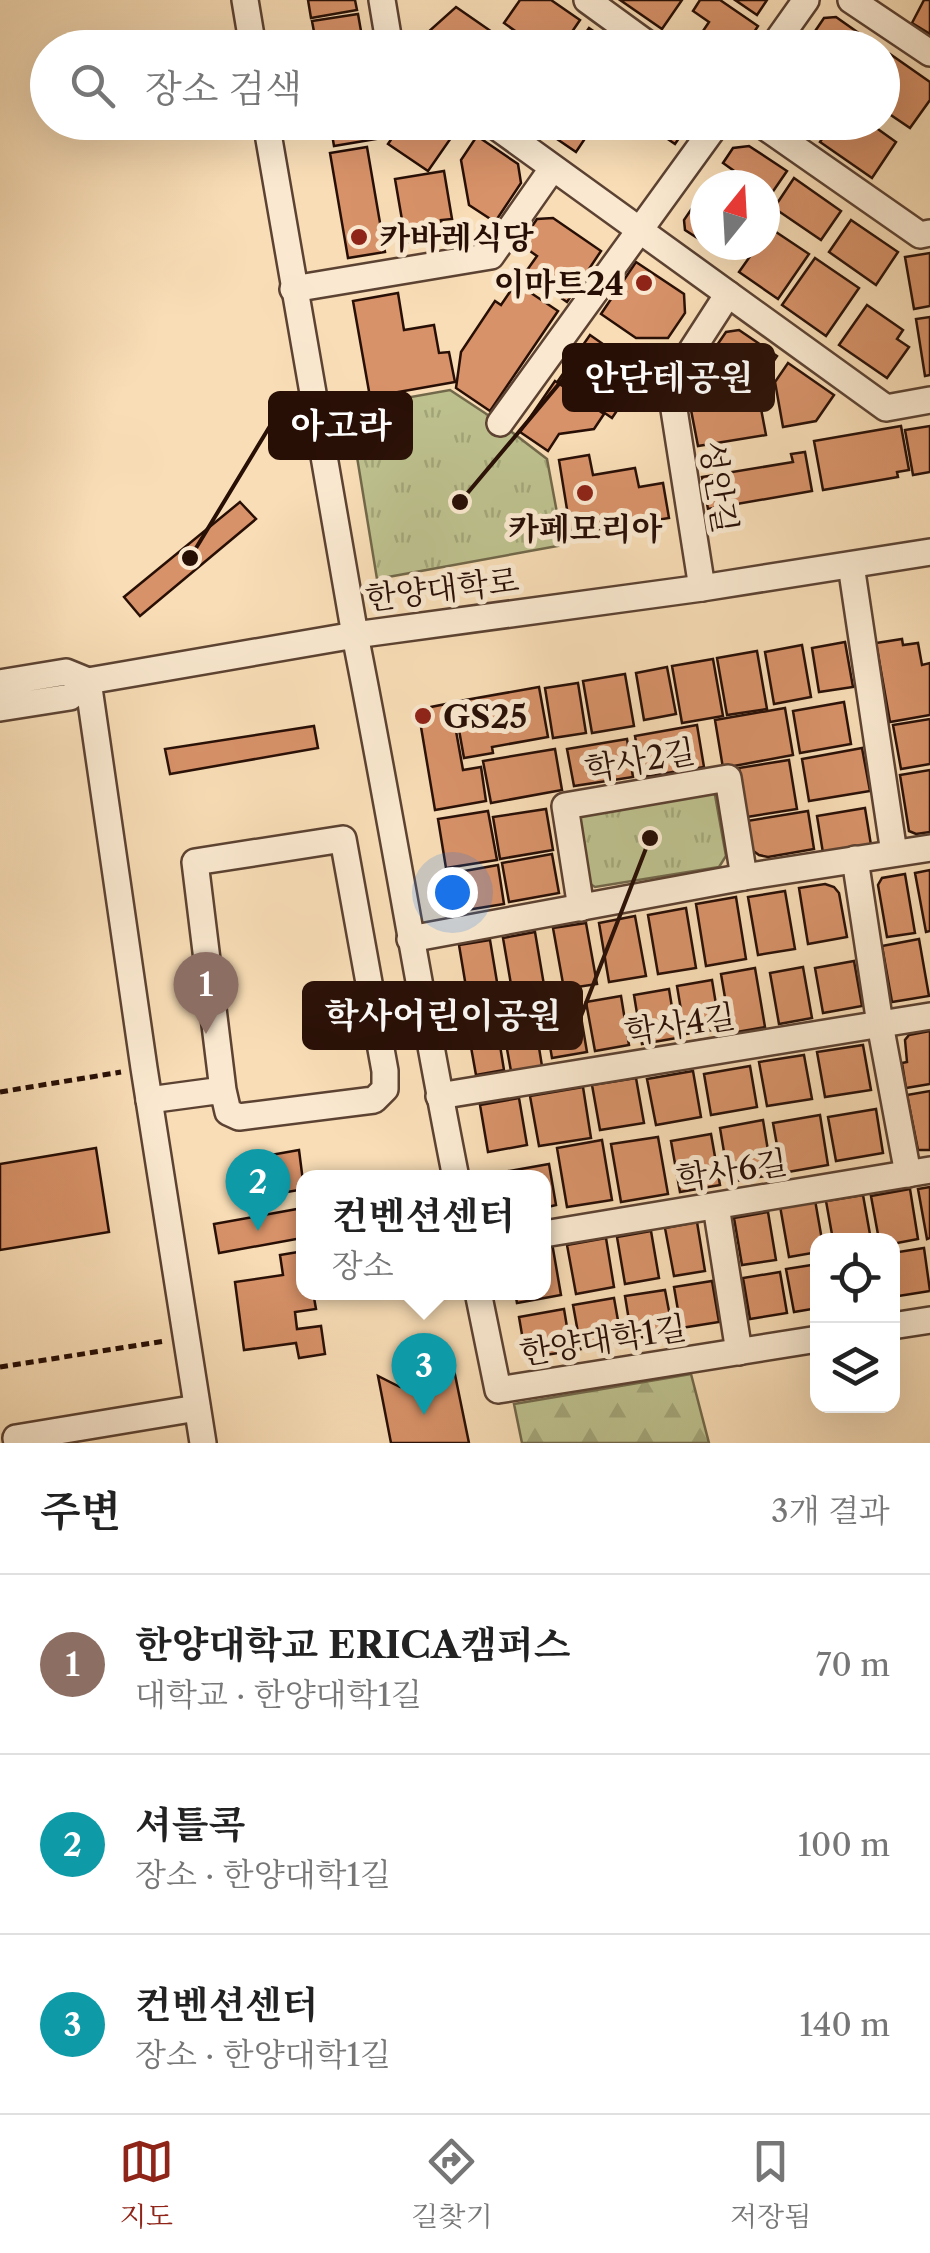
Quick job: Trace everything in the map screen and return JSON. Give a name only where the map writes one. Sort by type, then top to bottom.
[{"type":"street","points":[[245,0],[250,30]]},
{"type":"street","points":[[382,0],[387,30]]},
{"type":"street","points":[[586,0],[628,30]]},
{"type":"street","points":[[785,30],[806,0]]},
{"type":"street","points":[[850,0],[894,30]]},
{"type":"street","points":[[900,34],[930,54]]},
{"type":"street","name":"한양대학로","points":[[269,140],[355,635],[702,588],[930,552]]},
{"type":"street","points":[[514,140],[886,408],[930,400]]},
{"type":"street","points":[[500,423],[705,140]]},
{"type":"street","points":[[784,140],[920,235],[930,234]]},
{"type":"street","points":[[294,289],[491,256],[552,168]]},
{"type":"street","name":"성안길","points":[[702,588],[670,384],[728,294]]},
{"type":"street","points":[[851,565],[894,853]]},
{"type":"street","points":[[0,708],[70,696],[88,681],[355,635],[454,1170]]},
{"type":"street","points":[[0,683],[66,672],[88,681]]},
{"type":"street","points":[[88,681],[202,1443]]},
{"type":"street","name":"학사2길","points":[[581,908],[565,806],[728,778],[744,876]]},
{"type":"street","points":[[343,839],[386,1071],[385,1089],[374,1100],[239,1117],[228,1112],[223,1090],[196,862],[343,839]]},
{"type":"street","points":[[410,939],[744,876],[930,848]]},
{"type":"street","points":[[855,858],[880,1024],[919,1172]]},
{"type":"street","name":"학사4길","points":[[440,1096],[930,1016]]},
{"type":"street","points":[[149,1100],[223,1090]]},
{"type":"street","name":"학사6길","points":[[551,1233],[919,1172]]},
{"type":"street","points":[[716,1206],[739,1352]]},
{"type":"street","name":"한양대학1길","points":[[480,1300],[498,1390],[810,1340]]},
{"type":"street","points":[[900,1325],[930,1320]]},
{"type":"street","points":[[17,1443],[16,1438],[197,1408]]},
{"type":"path","points":[[0,1092],[144,1068]]},
{"type":"path","points":[[0,1368],[186,1337]]},
{"type":"green space","points":[[450,390],[547,459],[563,545],[377,579],[349,408]]},
{"type":"green space","points":[[704,788],[715,795],[726,856],[719,867],[595,887],[584,880],[574,820],[582,809]]},
{"type":"green space","points":[[691,1374],[709,1443],[522,1443],[514,1404]]},
{"type":"building","points":[[308,0],[355,0],[357,10],[311,18]]},
{"type":"building","points":[[520,0],[551,0],[580,20],[573,30],[514,30],[504,23]]},
{"type":"building","points":[[620,0],[682,0],[662,29]]},
{"type":"building","points":[[700,0],[720,0],[758,26],[755,30],[704,30],[709,22],[693,11]]},
{"type":"building","points":[[735,0],[767,0],[757,15]]},
{"type":"building","points":[[924,0],[930,0],[930,34],[912,23]]},
{"type":"building","points":[[456,7],[489,30],[430,30]]},
{"type":"building","points":[[358,14],[361,30],[314,30],[312,21]]},
{"type":"building","points":[[836,17],[854,30],[816,30],[824,18]]},
{"type":"building","points":[[900,61],[930,82],[930,100],[910,128],[900,121]]},
{"type":"building","points":[[333,140],[370,140],[334,146]]},
{"type":"building","points":[[391,140],[450,140],[428,171],[388,144]]},
{"type":"building","points":[[474,140],[483,140],[518,164],[521,183],[495,222],[469,205],[461,160]]},
{"type":"building","points":[[558,140],[584,140],[576,152]]},
{"type":"building","points":[[893,140],[896,142],[872,178],[820,142]]},
{"type":"building","points":[[749,146],[787,171],[780,181],[780,170],[733,170],[723,163],[733,148]]},
{"type":"building","points":[[367,147],[385,252],[348,258],[330,153]]},
{"type":"building","points":[[444,171],[452,219],[441,220],[444,238],[406,243],[395,179]]},
{"type":"building","points":[[794,178],[841,211],[821,240],[780,212],[780,199]]},
{"type":"building","points":[[690,211],[690,233],[685,230],[684,220]]},
{"type":"building","points":[[553,218],[601,251],[567,302],[525,273],[537,256],[520,244],[537,219]]},
{"type":"building","points":[[851,220],[898,252],[876,285],[829,252]]},
{"type":"building","points":[[780,235],[809,254],[778,299],[739,272],[747,260],[780,260]]},
{"type":"building","points":[[930,253],[930,306],[914,309],[905,257]]},
{"type":"building","points":[[815,258],[859,288],[826,336],[782,305]]},
{"type":"building","points":[[636,262],[684,294],[685,313],[668,338],[636,338],[601,314]]},
{"type":"building","points":[[516,283],[558,311],[490,411],[456,388],[461,352],[495,301],[501,305]]},
{"type":"building","points":[[398,293],[404,330],[434,325],[439,353],[449,352],[455,382],[370,397],[353,301]]},
{"type":"building","points":[[867,305],[903,330],[897,339],[909,347],[887,378],[839,345]]},
{"type":"building","points":[[930,317],[930,375],[925,376],[916,319]]},
{"type":"building","points":[[739,330],[777,356],[763,377],[703,387],[700,370],[726,332]]},
{"type":"building","points":[[590,335],[643,372],[612,418],[558,381]]},
{"type":"building","points":[[788,363],[834,395],[816,421],[783,427],[775,382]]},
{"type":"building","points":[[555,381],[604,414],[594,429],[559,434],[548,451],[520,432]]},
{"type":"building","points":[[759,398],[766,435],[698,446],[691,410]]},
{"type":"building","points":[[901,426],[909,470],[897,472],[898,477],[823,490],[814,441]]},
{"type":"building","points":[[930,426],[930,472],[913,475],[905,430]]},
{"type":"building","points":[[805,452],[812,491],[708,509],[702,477],[793,462],[791,454]]},
{"type":"building","points":[[589,455],[593,475],[635,468],[639,487],[663,483],[669,518],[571,534],[559,460]]},
{"type":"building","points":[[240,502],[256,519],[140,616],[124,597]]},
{"type":"building","points":[[902,639],[903,645],[918,643],[922,665],[930,663],[930,715],[890,722],[876,643]]},
{"type":"building","points":[[845,642],[853,687],[819,692],[812,648]]},
{"type":"building","points":[[802,645],[811,697],[774,704],[765,652]]},
{"type":"building","points":[[757,651],[767,709],[727,715],[717,658]]},
{"type":"building","points":[[713,659],[723,716],[682,723],[672,666]]},
{"type":"building","points":[[667,667],[676,714],[644,720],[636,673]]},
{"type":"building","points":[[625,674],[634,726],[592,733],[583,681]]},
{"type":"building","points":[[578,683],[586,733],[553,738],[545,688]]},
{"type":"building","points":[[539,687],[548,737],[492,747],[493,753],[464,758],[454,702]]},
{"type":"building","points":[[844,702],[851,744],[800,753],[793,711]]},
{"type":"building","points":[[451,703],[463,770],[481,767],[486,801],[435,810],[420,721],[431,707]]},
{"type":"building","points":[[785,708],[793,755],[723,768],[715,720]]},
{"type":"building","points":[[930,719],[930,764],[901,769],[893,725]]},
{"type":"building","points":[[697,725],[704,767],[642,777],[635,736]]},
{"type":"building","points":[[314,726],[318,748],[170,774],[165,749]]},
{"type":"building","points":[[627,739],[633,777],[574,786],[567,749]]},
{"type":"building","points":[[862,748],[870,791],[809,801],[802,759]]},
{"type":"building","points":[[555,749],[562,790],[491,803],[483,761]]},
{"type":"building","points":[[789,760],[797,809],[747,817],[739,768]]},
{"type":"building","points":[[930,770],[930,832],[916,834],[909,831],[900,775]]},
{"type":"building","points":[[865,808],[871,845],[823,853],[817,816]]},
{"type":"building","points":[[546,809],[553,850],[500,859],[493,817]]},
{"type":"building","points":[[488,811],[497,860],[446,868],[438,819]]},
{"type":"building","points":[[808,811],[814,849],[768,857],[752,850],[747,821]]},
{"type":"building","points":[[552,854],[559,893],[509,902],[502,863]]},
{"type":"building","points":[[498,865],[504,904],[448,913],[442,875]]},
{"type":"building","points":[[930,870],[930,931],[926,932],[915,873]]},
{"type":"building","points":[[905,874],[915,933],[887,937],[878,885],[882,878]]},
{"type":"building","points":[[825,884],[839,893],[847,937],[808,944],[799,888]]},
{"type":"building","points":[[785,891],[795,949],[758,955],[748,897]]},
{"type":"building","points":[[736,897],[746,959],[706,966],[696,904]]},
{"type":"building","points":[[686,908],[696,968],[658,974],[648,915]]},
{"type":"building","points":[[635,916],[646,976],[609,982],[599,923]]},
{"type":"building","points":[[586,923],[597,984],[564,989],[553,928]]},
{"type":"building","points":[[535,932],[545,991],[513,996],[503,938]]},
{"type":"building","points":[[919,939],[929,996],[892,1002],[882,946]]},
{"type":"building","points":[[490,940],[500,1000],[469,1005],[459,945]]},
{"type":"building","points":[[854,961],[862,1006],[823,1013],[815,968]]},
{"type":"building","points":[[803,967],[812,1018],[779,1024],[770,973]]},
{"type":"building","points":[[755,968],[765,1027],[731,1033],[721,974]]},
{"type":"building","points":[[712,980],[720,1029],[685,1034],[677,986]]},
{"type":"building","points":[[669,989],[677,1038],[642,1044],[634,995]]},
{"type":"building","points":[[621,996],[629,1045],[595,1051],[586,1002]]},
{"type":"building","points":[[579,1005],[587,1052],[552,1058],[544,1011]]},
{"type":"building","points":[[533,1011],[542,1066],[511,1071],[501,1016]]},
{"type":"building","points":[[495,1015],[504,1070],[476,1075],[466,1019]]},
{"type":"building","points":[[930,1031],[930,1084],[906,1088],[902,1063],[907,1062],[905,1040],[909,1035]]},
{"type":"building","points":[[863,1045],[871,1090],[825,1097],[817,1052]]},
{"type":"building","points":[[804,1055],[812,1099],[767,1106],[759,1062]]},
{"type":"building","points":[[750,1066],[757,1107],[711,1115],[704,1074]]},
{"type":"building","points":[[693,1071],[701,1117],[656,1125],[647,1079]]},
{"type":"building","points":[[636,1078],[644,1123],[600,1130],[592,1085]]},
{"type":"building","points":[[583,1087],[591,1138],[539,1146],[530,1096]]},
{"type":"building","points":[[930,1091],[930,1150],[918,1150],[907,1095]]},
{"type":"building","points":[[519,1098],[527,1145],[488,1152],[480,1105]]},
{"type":"building","points":[[876,1109],[883,1153],[836,1161],[828,1117]]},
{"type":"building","points":[[820,1115],[828,1165],[782,1173],[773,1123]]},
{"type":"building","points":[[763,1120],[772,1175],[729,1182],[720,1128]]},
{"type":"building","points":[[711,1134],[720,1185],[680,1192],[671,1141]]},
{"type":"building","points":[[658,1137],[668,1194],[621,1202],[611,1144]]},
{"type":"building","points":[[602,1140],[612,1200],[567,1207],[557,1148]]},
{"type":"building","points":[[96,1148],[109,1232],[0,1250],[0,1164]]},
{"type":"building","points":[[299,1150],[302,1170],[296,1170],[296,1190],[249,1199],[242,1160]]},
{"type":"building","points":[[549,1164],[550,1170],[515,1170]]},
{"type":"building","points":[[551,1176],[556,1205],[551,1206]]},
{"type":"building","points":[[930,1187],[930,1238],[927,1239],[918,1189]]},
{"type":"building","points":[[910,1189],[918,1239],[900,1242],[900,1233],[878,1233],[871,1196]]},
{"type":"building","points":[[863,1195],[870,1233],[832,1233],[826,1201]]},
{"type":"building","points":[[815,1200],[821,1233],[810,1233],[810,1253],[789,1257],[780,1206]]},
{"type":"building","points":[[296,1209],[296,1239],[219,1253],[214,1224]]},
{"type":"building","points":[[768,1212],[776,1260],[742,1265],[734,1218]]},
{"type":"building","points":[[697,1222],[705,1271],[674,1276],[665,1228]]},
{"type":"building","points":[[651,1231],[659,1278],[625,1284],[617,1237]]},
{"type":"building","points":[[606,1238],[614,1287],[576,1294],[567,1245]]},
{"type":"building","points":[[551,1243],[561,1295],[551,1297]]},
{"type":"building","points":[[924,1248],[930,1291],[900,1296],[900,1252]]},
{"type":"building","points":[[296,1252],[296,1300],[314,1300],[316,1309],[295,1312],[297,1329],[321,1326],[325,1354],[299,1358],[296,1343],[244,1350],[235,1282],[283,1275],[280,1255]]},
{"type":"building","points":[[810,1265],[810,1309],[794,1312],[786,1269]]},
{"type":"building","points":[[780,1272],[787,1313],[750,1319],[743,1278]]},
{"type":"building","points":[[712,1281],[719,1322],[681,1328],[674,1287]]},
{"type":"building","points":[[665,1290],[673,1332],[632,1339],[625,1296]]},
{"type":"building","points":[[614,1298],[622,1343],[581,1349],[573,1305]]},
{"type":"building","points":[[564,1309],[571,1351],[526,1358],[519,1317]]},
{"type":"building","points":[[453,1365],[469,1443],[391,1443],[378,1376],[400,1387],[417,1369],[435,1385]]},
{"type":"place","name":"카바레식당","points":[[359,237]]},
{"type":"place","name":"이마트24","points":[[644,283]]},
{"type":"place","name":"카페모리아","points":[[585,493]]},
{"type":"place","name":"안단테공원","points":[[460,502]]},
{"type":"place","name":"아고라","points":[[190,558]]},
{"type":"place","name":"GS25","points":[[423,716]]},
{"type":"place","name":"학사어린이공원","points":[[650,838]]},
{"type":"place","name":"한양대학교 ERICA캠퍼스","points":[[206,1034]]},
{"type":"place","name":"셔틀콕","points":[[258,1231]]},
{"type":"place","name":"컨벤션센터","points":[[424,1415]]}]
